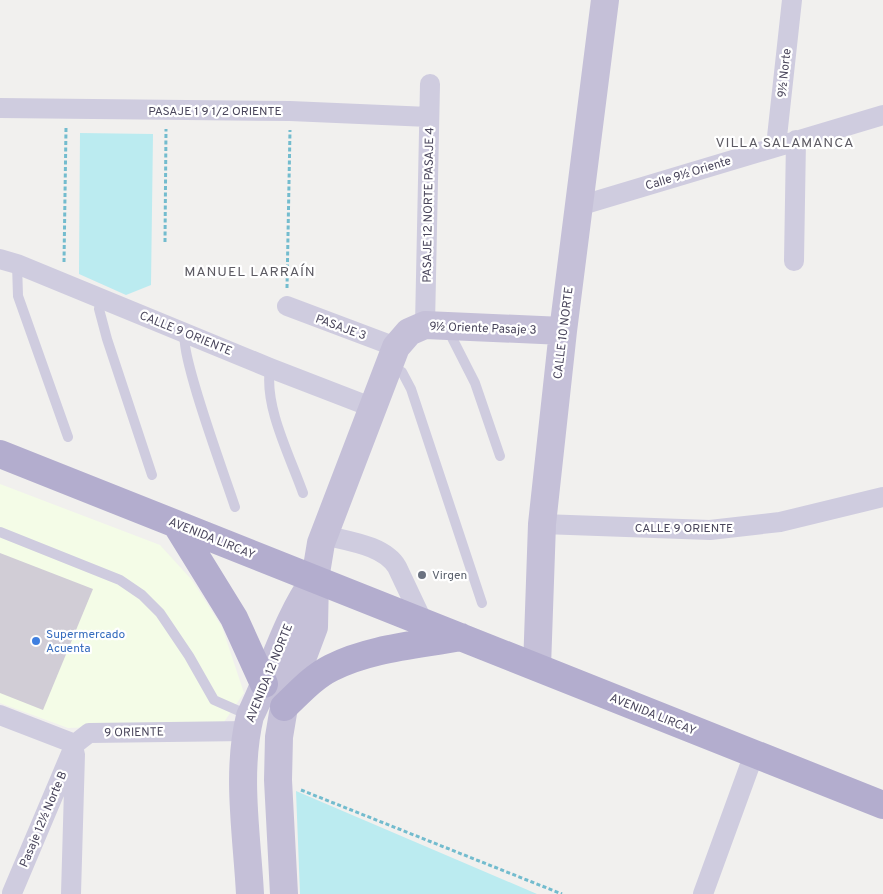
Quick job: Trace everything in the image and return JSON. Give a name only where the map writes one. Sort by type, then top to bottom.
[{"type":"main road","name":"CALLE 10 NORTE","points":[[537,667],[542,524],[563,332],[605,0]]},
{"type":"main road","name":"9½ Oriente Pasaje 3","points":[[412,339],[563,332]]},
{"type":"main road","name":"AVENIDA 12 NORTE","points":[[284,894],[278,780],[279,737],[284,707],[314,627],[315,579],[324,534],[372,407],[412,339]]},
{"type":"main road","name":"AVENIDA LIRCAY","points":[[0,454],[883,805]]},
{"type":"main road","points":[[176,524],[234,618],[264,684]]},
{"type":"main road","name":"AVENIDA 12 NORTE","points":[[250,894],[243,770],[248,723],[300,601],[315,579]]},
{"type":"main road","points":[[284,707],[310,682],[330,668],[352,659],[385,650],[461,637]]},
{"type":"street","name":"9½ Norte","points":[[776,146],[792,0]]},
{"type":"street","name":"PASAJE 12 NORTE PASAJE 4","points":[[412,339],[430,117],[430,84]]},
{"type":"street","name":"PASAJE 1 9 1/2 ORIENTE","points":[[0,108],[290,111],[430,117]]},
{"type":"street","name":"Calle 9½ Oriente","points":[[579,206],[883,115]]},
{"type":"street","points":[[794,261],[796,140]]},
{"type":"street","name":"CALLE 9 ORIENTE","points":[[9,262],[102,298],[270,368],[372,407]]},
{"type":"street","name":"PASAJE 3","points":[[286,306],[412,339]]},
{"type":"street","name":"CALLE 9 ORIENTE","points":[[542,524],[710,530],[780,522],[883,498]]},
{"type":"street","points":[[324,534],[380,552],[391,559],[397,567],[423,622]]},
{"type":"street","points":[[0,715],[75,744],[71,894]]},
{"type":"street","name":"9 ORIENTE","points":[[75,744],[89,733],[248,723]]},
{"type":"street","name":"Pasaje 12½ Norte B","points":[[13,894],[75,744]]},
{"type":"street","points":[[703,894],[754,754]]},
{"type":"street","points":[[0,890],[13,894]]},
{"type":"lane","points":[[9,262],[18,296],[68,437]]},
{"type":"lane","points":[[102,298],[99,309],[107,339],[152,474]]},
{"type":"lane","points":[[185,332],[183,341],[190,371],[236,507]]},
{"type":"lane","points":[[482,602],[411,389],[402,372],[412,339],[475,383],[500,456]]},
{"type":"lane","points":[[270,368],[269,396],[303,493]]},
{"type":"lane","points":[[0,532],[120,580],[142,595],[160,613],[189,656],[214,700],[248,723]]},
{"type":"path","points":[[63,283],[66,110]]},
{"type":"path","points":[[165,242],[166,111]]},
{"type":"path","points":[[286,306],[290,111]]},
{"type":"path","points":[[278,780],[562,894]]},
{"type":"shaded area","points":[[80,133],[153,134],[151,285],[126,295],[79,274]]},
{"type":"shaded area","points":[[0,484],[160,545],[192,580],[222,627],[244,693],[224,722],[68,728],[0,703]]},
{"type":"shaded area","points":[[296,791],[537,894],[300,894]]},
{"type":"building","name":"Supermercado Acuenta","points":[[0,553],[93,589],[43,710],[0,693]]},
{"type":"place","name":"Virgen","points":[[422,575]]},
{"type":"place","name":"Supermercado Acuenta","points":[[36,641]]},
{"type":"district","name":"VILLA SALAMANCA","points":[[785,142]]},
{"type":"district","name":"MANUEL LARRAÍN","points":[[250,271]]}]
